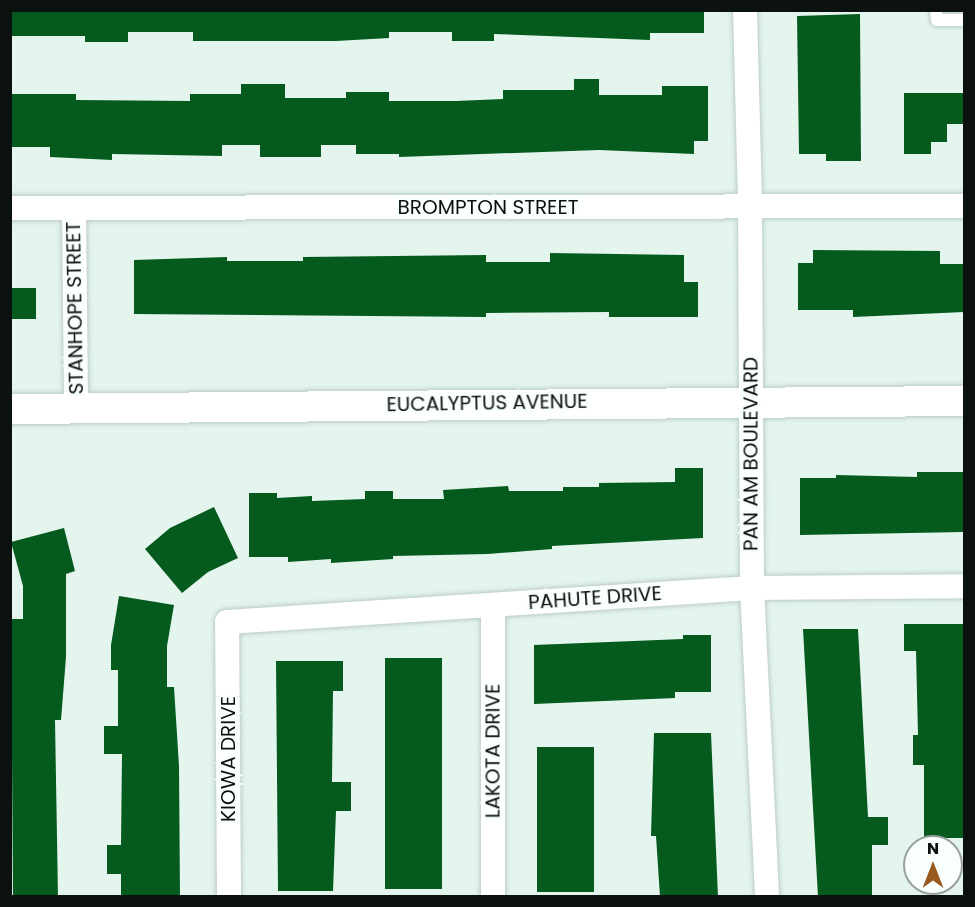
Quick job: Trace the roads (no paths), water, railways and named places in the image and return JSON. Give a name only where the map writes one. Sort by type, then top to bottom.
[{"type":"street","name":"PAN AM BOULEVARD","points":[[745,10],[750,207],[752,588],[767,897]]},
{"type":"street","name":"BROMPTON STREET","points":[[10,208],[964,206]]},
{"type":"street","name":"STANHOPE STREET","points":[[74,209],[76,408]]},
{"type":"street","name":"EUCALYPTUS AVENUE","points":[[10,409],[964,401]]},
{"type":"street","name":"PAHUTE DRIVE","points":[[227,622],[752,588],[964,586]]},
{"type":"street","name":"LAKOTA DRIVE","points":[[493,605],[493,897]]},
{"type":"street","name":"KIOWA DRIVE","points":[[227,622],[229,897]]},
{"type":"lane","points":[[936,10],[937,20],[964,20]]}]
